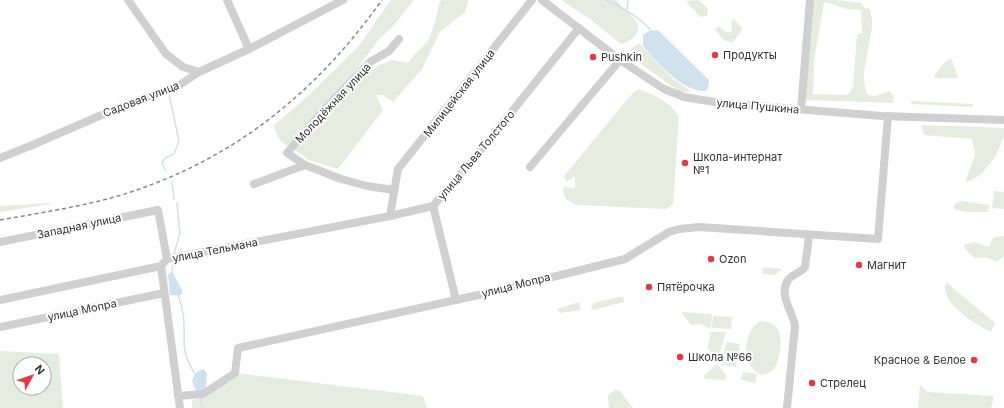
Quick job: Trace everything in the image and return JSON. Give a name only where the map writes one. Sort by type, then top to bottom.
[{"type":"street","points":[[128,0],[166,54],[183,67],[199,72]]},
{"type":"street","points":[[227,0],[249,49]]},
{"type":"street","name":"Садовая улица","points":[[0,158],[120,107],[178,86],[199,72],[249,49],[343,0]]},
{"type":"street","name":"Милицейская улица","points":[[390,216],[398,169],[532,0]]},
{"type":"street","name":"улица Пушкина","points":[[542,0],[620,60],[664,89],[684,97],[722,103],[888,116],[1004,120]]},
{"type":"street","points":[[801,109],[810,0]]},
{"type":"street","name":"улица Льва Толстого","points":[[456,300],[433,206],[444,195],[580,28]]},
{"type":"street","name":"Молодёжная улица","points":[[305,165],[287,153],[322,112],[370,62],[389,51],[399,39]]},
{"type":"street","points":[[530,167],[620,60]]},
{"type":"street","name":"улица Мопра","points":[[178,396],[203,394],[235,373],[238,348],[456,300],[625,259],[660,236],[679,229],[699,227],[809,236],[878,239],[888,116]]},
{"type":"street","points":[[254,184],[305,165],[340,179],[368,186],[394,190]]},
{"type":"street","name":"улица Тельмана","points":[[0,300],[164,262],[433,206]]},
{"type":"street","name":"Западная улица","points":[[0,242],[158,210],[164,262]]},
{"type":"street","points":[[786,408],[795,326],[793,315],[786,301],[785,290],[789,279],[805,266],[809,236]]},
{"type":"street","points":[[164,262],[164,293],[180,408]]},
{"type":"street","name":"улица Мопра","points":[[0,327],[164,293]]},
{"type":"shaded area","points":[[391,0],[414,0],[393,26],[379,39],[350,78],[289,147],[279,139],[273,126],[309,95],[358,47]]},
{"type":"shaded area","points":[[442,0],[467,0],[468,2],[465,12],[440,32],[422,69],[393,102],[383,95],[376,95],[383,110],[338,169],[309,160],[294,149],[342,95],[378,66],[391,60],[408,63],[429,39],[439,3]]},
{"type":"shaded area","points":[[561,0],[616,0],[636,21],[638,25],[637,33],[632,39],[621,44],[590,19]]},
{"type":"shaded area","points":[[699,0],[708,9],[707,16],[700,17],[686,1]]},
{"type":"shaded area","points":[[813,0],[836,0],[861,3],[865,9],[869,8],[872,18],[872,29],[865,68],[865,87],[868,95],[875,96],[890,91],[894,97],[893,103],[805,100]],"holes":[[[824,2],[848,9],[861,10],[862,33],[857,35],[853,86],[849,94],[845,95],[813,94],[814,61]]]},
{"type":"shaded area","points":[[734,19],[743,29],[732,43],[724,40],[715,30],[719,26],[726,32],[732,32],[731,22]]},
{"type":"shaded area","points":[[639,43],[673,79],[689,90],[689,92],[680,92],[631,57],[631,49]]},
{"type":"shaded area","points":[[951,58],[958,78],[936,78],[934,75]]},
{"type":"shaded area","points":[[638,89],[661,99],[679,116],[673,204],[666,209],[576,205],[566,199],[563,192],[564,187],[575,188],[575,176],[566,182],[564,176],[631,95]]},
{"type":"shaded area","points":[[912,101],[973,104],[972,107],[911,104]]},
{"type":"shaded area","points":[[921,125],[1004,128],[1004,139],[1002,139],[994,158],[983,172],[977,177],[965,182],[975,155],[972,139],[924,135]]},
{"type":"shaded area","points":[[994,191],[1004,192],[1004,209],[992,208]]},
{"type":"shaded area","points":[[961,201],[990,205],[987,212],[966,212],[954,209],[954,204]]},
{"type":"shaded area","points":[[51,204],[0,212],[0,206]]},
{"type":"shaded area","points":[[1002,236],[1004,238],[1004,256],[997,262],[985,257],[975,258],[966,250],[964,245],[974,242],[989,247],[993,238]]},
{"type":"shaded area","points":[[763,267],[782,269],[775,275],[762,274]]},
{"type":"shaded area","points":[[946,282],[995,323],[991,332],[968,318],[953,305],[945,290]]},
{"type":"shaded area","points":[[623,297],[624,302],[593,310],[591,306],[596,302]]},
{"type":"shaded area","points":[[579,302],[581,310],[560,313],[556,309]]},
{"type":"shaded area","points":[[681,312],[712,314],[711,329],[701,324],[691,325]]},
{"type":"shaded area","points":[[713,316],[732,317],[731,329],[712,328]]},
{"type":"shaded area","points":[[762,321],[767,322],[777,328],[780,334],[781,343],[775,367],[762,375],[755,371],[750,365],[746,348],[750,331],[755,325]]},
{"type":"shaded area","points":[[710,332],[726,332],[719,356],[716,358],[707,347],[710,340]]},
{"type":"shaded area","points":[[726,342],[740,344],[736,367],[722,365]]},
{"type":"shaded area","points":[[0,351],[59,354],[63,408],[0,408]]},
{"type":"shaded area","points":[[717,364],[727,376],[725,380],[706,379],[703,376]]},
{"type":"shaded area","points":[[743,372],[757,374],[755,383],[741,380]]},
{"type":"shaded area","points":[[235,373],[423,396],[427,408],[192,408],[192,400],[203,398]]},
{"type":"shaded area","points":[[920,385],[928,392],[994,396],[991,408],[918,408]]},
{"type":"shaded area","points":[[615,390],[619,390],[633,408],[609,408],[608,396]]},
{"type":"water","points":[[658,30],[709,80],[706,91],[688,87],[680,82],[663,68],[643,46],[643,35],[649,31]]},
{"type":"water","points":[[172,271],[182,290],[182,294],[180,295],[170,295],[168,275]]},
{"type":"water","points":[[204,369],[207,374],[206,387],[202,391],[196,392],[192,381],[196,373]]},
{"type":"waterway","points":[[606,0],[630,13],[651,30]]},
{"type":"waterway","points":[[627,9],[628,0]]},
{"type":"waterway","points":[[166,171],[162,163],[165,158],[174,154],[179,141],[169,94]]},
{"type":"waterway","points":[[172,182],[174,199]]},
{"type":"waterway","points":[[174,254],[180,233],[177,203]]},
{"type":"waterway","points":[[172,271],[173,262]]},
{"type":"waterway","points":[[178,295],[182,306],[185,350],[195,374]]},
{"type":"waterway","points":[[201,399],[202,408]]},
{"type":"railway","points":[[0,220],[74,207],[118,196],[159,182],[197,164],[233,144],[267,121],[298,95],[328,66],[356,34],[382,0]]},
{"type":"place","name":"Продукты","points":[[715,55]]},
{"type":"place","name":"Pushkin","points":[[593,57]]},
{"type":"place","name":"Школа-интернат №1","points":[[685,163]]},
{"type":"place","name":"Ozon","points":[[711,259]]},
{"type":"place","name":"Магнит","points":[[859,265]]},
{"type":"place","name":"Пятёрочка","points":[[649,287]]},
{"type":"place","name":"Школа №66","points":[[680,357]]},
{"type":"place","name":"Красное & Белое","points":[[974,360]]},
{"type":"place","name":"Стрелец","points":[[812,383]]}]
